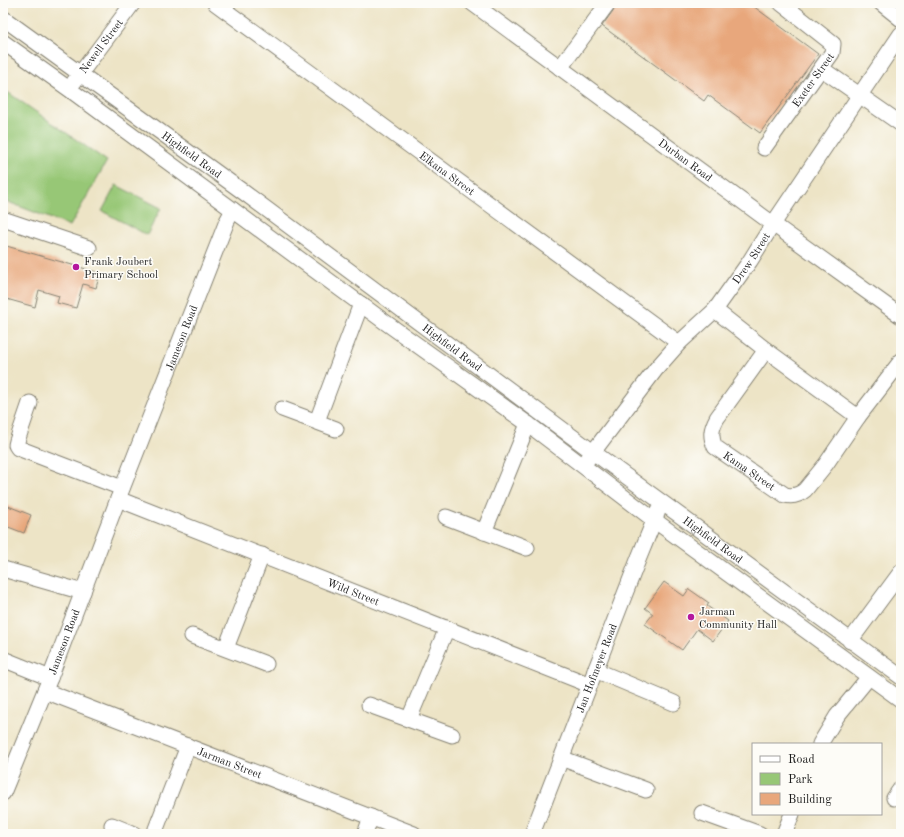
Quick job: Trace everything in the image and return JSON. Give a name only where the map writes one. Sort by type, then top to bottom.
[{"type":"street","name":"Newell Street","points":[[69,89],[133,3]]},
{"type":"street","name":"Elkana Street","points":[[215,3],[679,343]]},
{"type":"street","name":"Durban Road","points":[[472,3],[901,316]]},
{"type":"street","points":[[560,68],[608,3]]},
{"type":"street","name":"Exeter Street","points":[[764,148],[832,53],[833,44],[781,3]]},
{"type":"street","points":[[881,3],[901,19]]},
{"type":"street","name":"Highfield Road","points":[[3,18],[242,191],[662,503],[901,677]]},
{"type":"street","name":"Drew Street","points":[[583,466],[656,368],[679,343],[715,310],[750,261],[773,224],[901,34]]},
{"type":"street","name":"Highfield Road","points":[[3,42],[361,304],[528,424],[654,520],[901,700]]},
{"type":"street","points":[[822,69],[901,124]]},
{"type":"street","name":"Jameson Road","points":[[3,793],[9,761],[47,685],[221,236],[233,210]]},
{"type":"street","points":[[3,219],[89,248]]},
{"type":"street","points":[[317,422],[361,304]]},
{"type":"street","points":[[715,310],[766,350],[858,417]]},
{"type":"street","name":"Kama Street","points":[[766,350],[714,423],[711,434],[715,447],[785,495],[796,495],[805,490],[901,361]]},
{"type":"street","points":[[30,403],[17,441],[16,445],[18,448],[120,494]]},
{"type":"street","points":[[282,409],[336,429]]},
{"type":"street","points":[[484,532],[528,424]]},
{"type":"street","name":"Wild Street","points":[[120,494],[262,555],[590,685]]},
{"type":"street","name":"Jan Hofmeyer Road","points":[[532,834],[595,670],[662,503]]},
{"type":"street","points":[[446,517],[527,548]]},
{"type":"street","points":[[226,648],[262,555]]},
{"type":"street","points":[[3,569],[83,592]]},
{"type":"street","points":[[850,641],[901,572]]},
{"type":"street","points":[[408,719],[447,628]]},
{"type":"street","points":[[192,636],[266,664]]},
{"type":"street","name":"Jarman Street","points":[[3,659],[47,685],[188,746],[414,834]]},
{"type":"street","points":[[595,670],[674,703]]},
{"type":"street","points":[[821,743],[837,716],[869,677]]},
{"type":"street","points":[[369,704],[452,735]]},
{"type":"street","points":[[154,834],[188,746]]},
{"type":"street","points":[[561,758],[646,790]]},
{"type":"street","points":[[702,813],[760,834]]},
{"type":"street","points":[[784,834],[792,815]]},
{"type":"street","points":[[365,834],[371,817]]},
{"type":"street","points":[[112,825],[134,834]]},
{"type":"green space","points":[[3,89],[107,161],[70,226],[3,200]]},
{"type":"green space","points":[[116,185],[161,208],[147,235],[102,211]]},
{"type":"building","points":[[617,3],[749,3],[818,54],[760,133],[708,95],[704,101],[602,26]]},
{"type":"building","points":[[3,245],[100,273],[96,288],[83,284],[76,308],[57,303],[59,296],[39,290],[35,307],[3,298]]},
{"type":"building","points":[[3,504],[31,515],[24,533],[3,525]]},
{"type":"building","name":"Jarman Community Hall","points":[[664,582],[684,596],[689,589],[709,603],[707,606],[728,621],[713,641],[697,629],[682,650],[645,624],[653,614],[645,608]]},
{"type":"place","name":"Frank Joubert Primary School","points":[[76,267]]},
{"type":"place","name":"Jarman Community Hall","points":[[691,617]]}]
